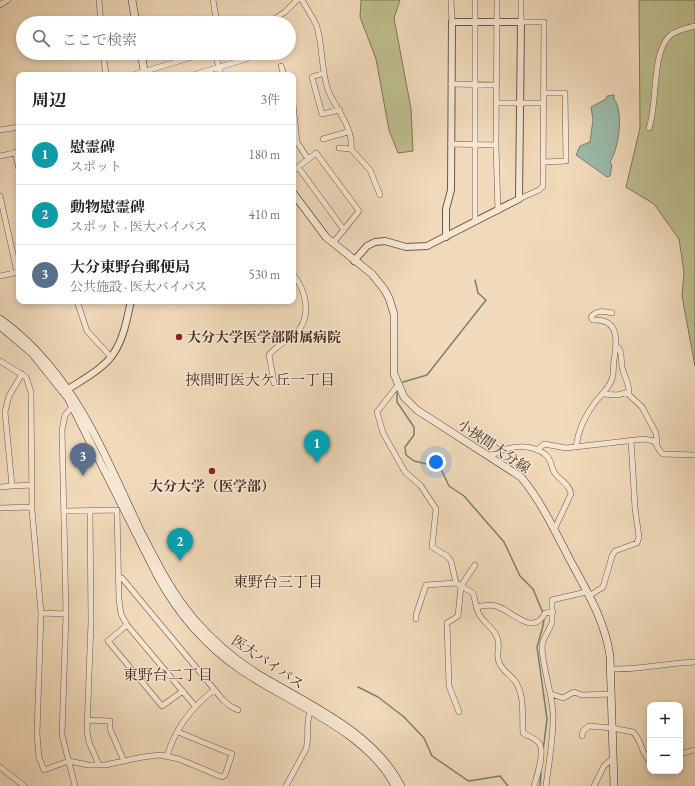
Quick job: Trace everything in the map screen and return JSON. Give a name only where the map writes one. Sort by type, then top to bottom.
[{"type":"main road","points":[[132,0],[135,16]]},
{"type":"main road","points":[[142,60],[145,72]]},
{"type":"main road","name":"小挾間大分線","points":[[296,197],[320,229],[333,243],[376,279],[389,298],[394,314],[393,364],[398,385],[404,397],[417,410],[521,477],[529,486],[554,530],[605,628],[611,670],[614,786]]},
{"type":"main road","name":"医大バイパス","points":[[0,319],[35,349],[67,390],[88,422],[161,572],[177,598],[194,619],[216,642],[237,660],[367,742],[384,759],[401,786]]},
{"type":"main road","name":"医大バイパス","points":[[0,326],[32,353],[67,390],[73,406],[157,575],[173,602],[188,620],[211,645],[240,669],[362,745],[380,763],[395,786]]},
{"type":"street","points":[[0,5],[8,0]]},
{"type":"street","points":[[99,0],[100,16]]},
{"type":"street","points":[[213,0],[216,16]]},
{"type":"street","points":[[279,16],[297,0]]},
{"type":"street","points":[[302,0],[317,27],[328,90],[340,110],[351,139],[351,149],[370,170],[380,195]]},
{"type":"street","points":[[446,237],[446,208],[451,190],[451,0]]},
{"type":"street","points":[[475,0],[475,222]]},
{"type":"street","points":[[497,0],[496,144],[498,211]]},
{"type":"street","points":[[520,199],[521,0]]},
{"type":"street","points":[[354,261],[367,246],[375,242],[385,241],[406,247],[417,248],[427,246],[539,190],[543,186],[544,22],[452,22]]},
{"type":"street","points":[[649,128],[655,104],[660,50],[664,42],[672,35],[695,26]]},
{"type":"street","points":[[104,60],[106,72]]},
{"type":"street","points":[[151,72],[185,60]]},
{"type":"street","points":[[217,60],[220,72]]},
{"type":"street","points":[[204,72],[246,60]]},
{"type":"street","points":[[281,66],[283,72]]},
{"type":"street","points":[[324,73],[312,78],[322,114],[340,110]]},
{"type":"street","points":[[451,84],[497,85]]},
{"type":"street","points":[[544,93],[565,93],[566,161],[544,162]]},
{"type":"street","points":[[497,103],[544,103]]},
{"type":"street","points":[[0,130],[16,127]]},
{"type":"street","points":[[296,132],[297,142],[308,159]]},
{"type":"street","points":[[324,139],[348,132]]},
{"type":"street","points":[[451,144],[496,144]]},
{"type":"street","points":[[339,148],[351,149]]},
{"type":"street","points":[[0,156],[16,152]]},
{"type":"street","points":[[333,243],[344,230],[359,211],[316,153],[298,167],[344,230]]},
{"type":"street","points":[[0,196],[16,264]]},
{"type":"street","points":[[0,276],[16,272]]},
{"type":"street","points":[[274,383],[269,356],[298,331],[306,312],[304,292],[296,279]]},
{"type":"street","points":[[78,304],[87,331],[111,357]]},
{"type":"street","points":[[67,390],[96,370],[111,357],[121,338],[130,304]]},
{"type":"street","points":[[576,447],[587,415],[612,380],[616,347],[616,337],[610,324],[606,320],[593,320],[591,317],[597,312],[605,311],[612,314]]},
{"type":"street","points":[[616,347],[619,348],[621,352],[623,368],[628,383],[629,392],[627,393]]},
{"type":"street","points":[[0,362],[22,374],[29,383],[31,392],[32,507],[41,613],[37,734],[39,757],[44,770],[70,761],[88,765],[99,765],[151,755],[167,756],[179,759],[222,776],[225,775],[232,754],[178,732]]},
{"type":"street","points":[[12,486],[6,412],[9,396],[22,374]]},
{"type":"street","points":[[398,385],[379,409],[377,416],[383,433],[405,472],[421,486],[436,509],[432,547],[447,556],[451,561],[456,583]]},
{"type":"street","points":[[603,394],[627,393],[642,407],[656,433],[657,446]]},
{"type":"street","points":[[73,406],[66,412],[63,420],[66,614],[62,734],[70,761],[75,786]]},
{"type":"street","points":[[537,450],[544,444],[566,448],[650,439],[654,441],[663,454],[695,455]]},
{"type":"street","points":[[546,786],[552,751],[553,718],[542,647],[543,641],[552,623],[553,612],[551,602],[554,599],[587,594],[603,587],[612,556],[615,551],[637,543],[639,537],[635,511],[632,440]]},
{"type":"street","points":[[490,456],[524,445],[546,455],[550,460],[554,471],[570,490],[570,498],[554,530]]},
{"type":"street","points":[[0,487],[32,485]]},
{"type":"street","points":[[0,508],[32,507]]},
{"type":"street","points":[[65,511],[117,510],[119,608],[128,625],[195,706]]},
{"type":"street","points":[[90,511],[91,621],[87,720],[89,742],[99,765]]},
{"type":"street","points":[[459,712],[449,686],[447,628],[448,621],[458,616],[461,586],[475,565]]},
{"type":"street","points":[[118,578],[122,578],[214,690],[230,706],[238,710]]},
{"type":"street","points":[[416,619],[426,585],[456,583],[473,593],[476,607],[480,615],[497,636],[499,645],[499,662],[504,671],[515,681],[519,689],[522,705],[523,733],[539,743],[539,767],[534,786]]},
{"type":"street","points":[[476,607],[496,606],[523,622],[538,620],[543,618],[545,613],[553,612]]},
{"type":"street","points":[[41,613],[66,614]]},
{"type":"street","points":[[128,625],[108,641],[162,706],[182,691]]},
{"type":"street","points":[[611,670],[635,669],[661,664],[695,662]]},
{"type":"street","points":[[167,756],[178,732],[195,706],[214,690]]},
{"type":"street","points":[[550,694],[563,698],[574,692],[580,694],[612,694]]},
{"type":"street","points":[[286,786],[306,749],[308,743],[307,723],[310,714]]},
{"type":"street","points":[[87,720],[110,721],[110,729],[124,761]]},
{"type":"street","points":[[582,736],[583,731],[589,726],[633,732],[640,741],[644,755],[647,758]]},
{"type":"street","points":[[683,753],[695,750]]},
{"type":"street","points":[[594,786],[604,766],[613,758]]},
{"type":"street","points":[[0,767],[24,786]]},
{"type":"green space","points":[[361,0],[400,0],[394,18],[411,109],[413,151],[398,153],[389,130],[376,59],[360,17]]},
{"type":"green space","points":[[639,0],[695,0],[695,366],[682,296],[684,272],[679,239],[654,204],[626,187],[640,128]]},
{"type":"shaded area","points":[[614,95],[620,121],[616,148],[610,162],[612,165],[610,176],[607,177],[576,155],[580,146],[590,142],[593,120],[591,107],[606,99],[607,96]]},
{"type":"waterway","points":[[403,382],[427,375],[486,300],[478,293],[475,280]]},
{"type":"waterway","points":[[397,391],[397,402],[414,427],[414,435],[405,447],[406,455],[414,461],[440,467],[449,486],[464,496],[504,542],[520,576],[533,589],[543,613]]},
{"type":"waterway","points":[[543,751],[547,719],[537,647],[544,619]]},
{"type":"waterway","points":[[358,687],[378,697],[404,717],[424,738],[432,756],[467,780],[469,781],[500,776],[508,786]]},
{"type":"waterway","points":[[540,786],[541,772]]},
{"type":"place","name":"大分大学医学部附属病院","points":[[179,337]]},
{"type":"place","name":"慰霊碑","points":[[317,463]]},
{"type":"place","name":"大分大学（医学部）","points":[[212,471]]},
{"type":"place","name":"大分東野台郵便局","points":[[83,476]]},
{"type":"place","name":"動物慰霊碑","points":[[180,561]]},
{"type":"district","name":"挾間町医大ケ丘一丁目","points":[[260,379]]},
{"type":"district","name":"東野台三丁目","points":[[278,581]]},
{"type":"district","name":"東野台二丁目","points":[[168,674]]}]
